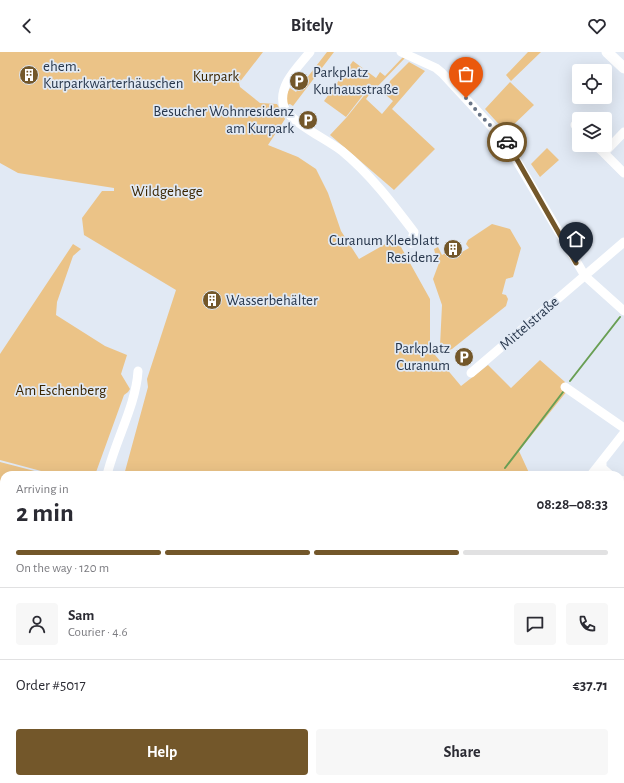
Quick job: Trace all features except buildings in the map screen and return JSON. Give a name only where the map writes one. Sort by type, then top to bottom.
[{"type":"main road","points":[[607,52],[624,68]]},
{"type":"street","points":[[310,52],[284,85],[282,97],[284,108],[290,115],[342,151],[376,183],[414,232],[411,243]]},
{"type":"street","points":[[401,52],[436,68],[442,73],[505,141],[585,276],[624,311]]},
{"type":"street","points":[[624,132],[604,153],[624,173]]},
{"type":"street","name":"Mittelstraße","points":[[471,373],[624,242]]},
{"type":"street","points":[[108,471],[111,458],[137,385],[138,371]]},
{"type":"street","points":[[567,388],[624,428]]},
{"type":"street","points":[[594,471],[624,433]]},
{"type":"street","points":[[602,462],[602,468],[605,471]]},
{"type":"green space","points":[[0,52],[263,52],[239,83],[240,87],[260,103],[277,104],[285,119],[268,145],[298,157],[316,169],[328,193],[341,231],[359,259],[396,238],[430,299],[430,349],[461,386],[488,365],[511,388],[540,360],[565,382],[567,391],[519,451],[528,471],[125,471],[148,387],[147,379],[176,290],[84,235],[82,218],[102,191],[114,191],[114,188],[18,173],[0,163]]},
{"type":"green space","points":[[327,52],[334,52],[293,106],[290,104],[287,105],[287,93],[290,88],[296,92]]},
{"type":"green space","points":[[528,52],[541,52],[511,81],[506,75]]},
{"type":"green space","points":[[403,57],[405,58],[377,87],[370,86],[346,117],[324,101],[353,61],[376,78],[380,72],[385,76]]},
{"type":"green space","points":[[409,62],[425,71],[392,109],[435,149],[394,190],[330,135],[371,87],[373,89],[366,99],[382,114],[393,101],[386,95],[392,88],[389,84],[390,81]]},
{"type":"green space","points":[[510,82],[534,105],[506,132],[485,109]]},
{"type":"green space","points":[[547,148],[559,160],[540,177],[531,164]]},
{"type":"green space","points":[[492,224],[510,229],[521,248],[513,277],[506,279],[502,294],[506,295],[508,299],[506,306],[452,349],[446,351],[440,346],[442,305],[433,279],[439,263],[437,261],[434,249],[438,247],[442,255],[448,252],[455,256],[469,248],[466,244],[468,240]]},
{"type":"green space","name":"Am Eschenberg","points":[[73,244],[81,249],[73,256],[57,302],[56,315],[105,346],[127,355],[121,374],[130,389],[124,395],[96,471],[41,471],[0,460],[0,354]]},
{"type":"green space","points":[[0,462],[35,471],[0,471]]},
{"type":"waterway","points":[[570,381],[620,317]]},
{"type":"waterway","points":[[505,468],[563,392]]},
{"type":"way so far","points":[[466,98],[480,115],[507,142]]},
{"type":"place","name":"ehem. Kurparkwärterhäuschen","points":[[29,75]]},
{"type":"place","name":"Parkplatz Kurhausstraße","points":[[299,81]]},
{"type":"place","name":"Besucher Wohnresidenz am Kurpark","points":[[308,120]]},
{"type":"place","name":"Curanum Kleeblatt Residenz","points":[[453,249]]},
{"type":"place","name":"Wasserbehälter","points":[[212,300]]},
{"type":"place","name":"Parkplatz Curanum","points":[[464,357]]},
{"type":"route","points":[[507,142],[534,192],[576,263]]},
{"type":"park label","name":"Kurpark","points":[[216,76]]},
{"type":"park label","name":"Wildgehege","points":[[167,191]]}]
